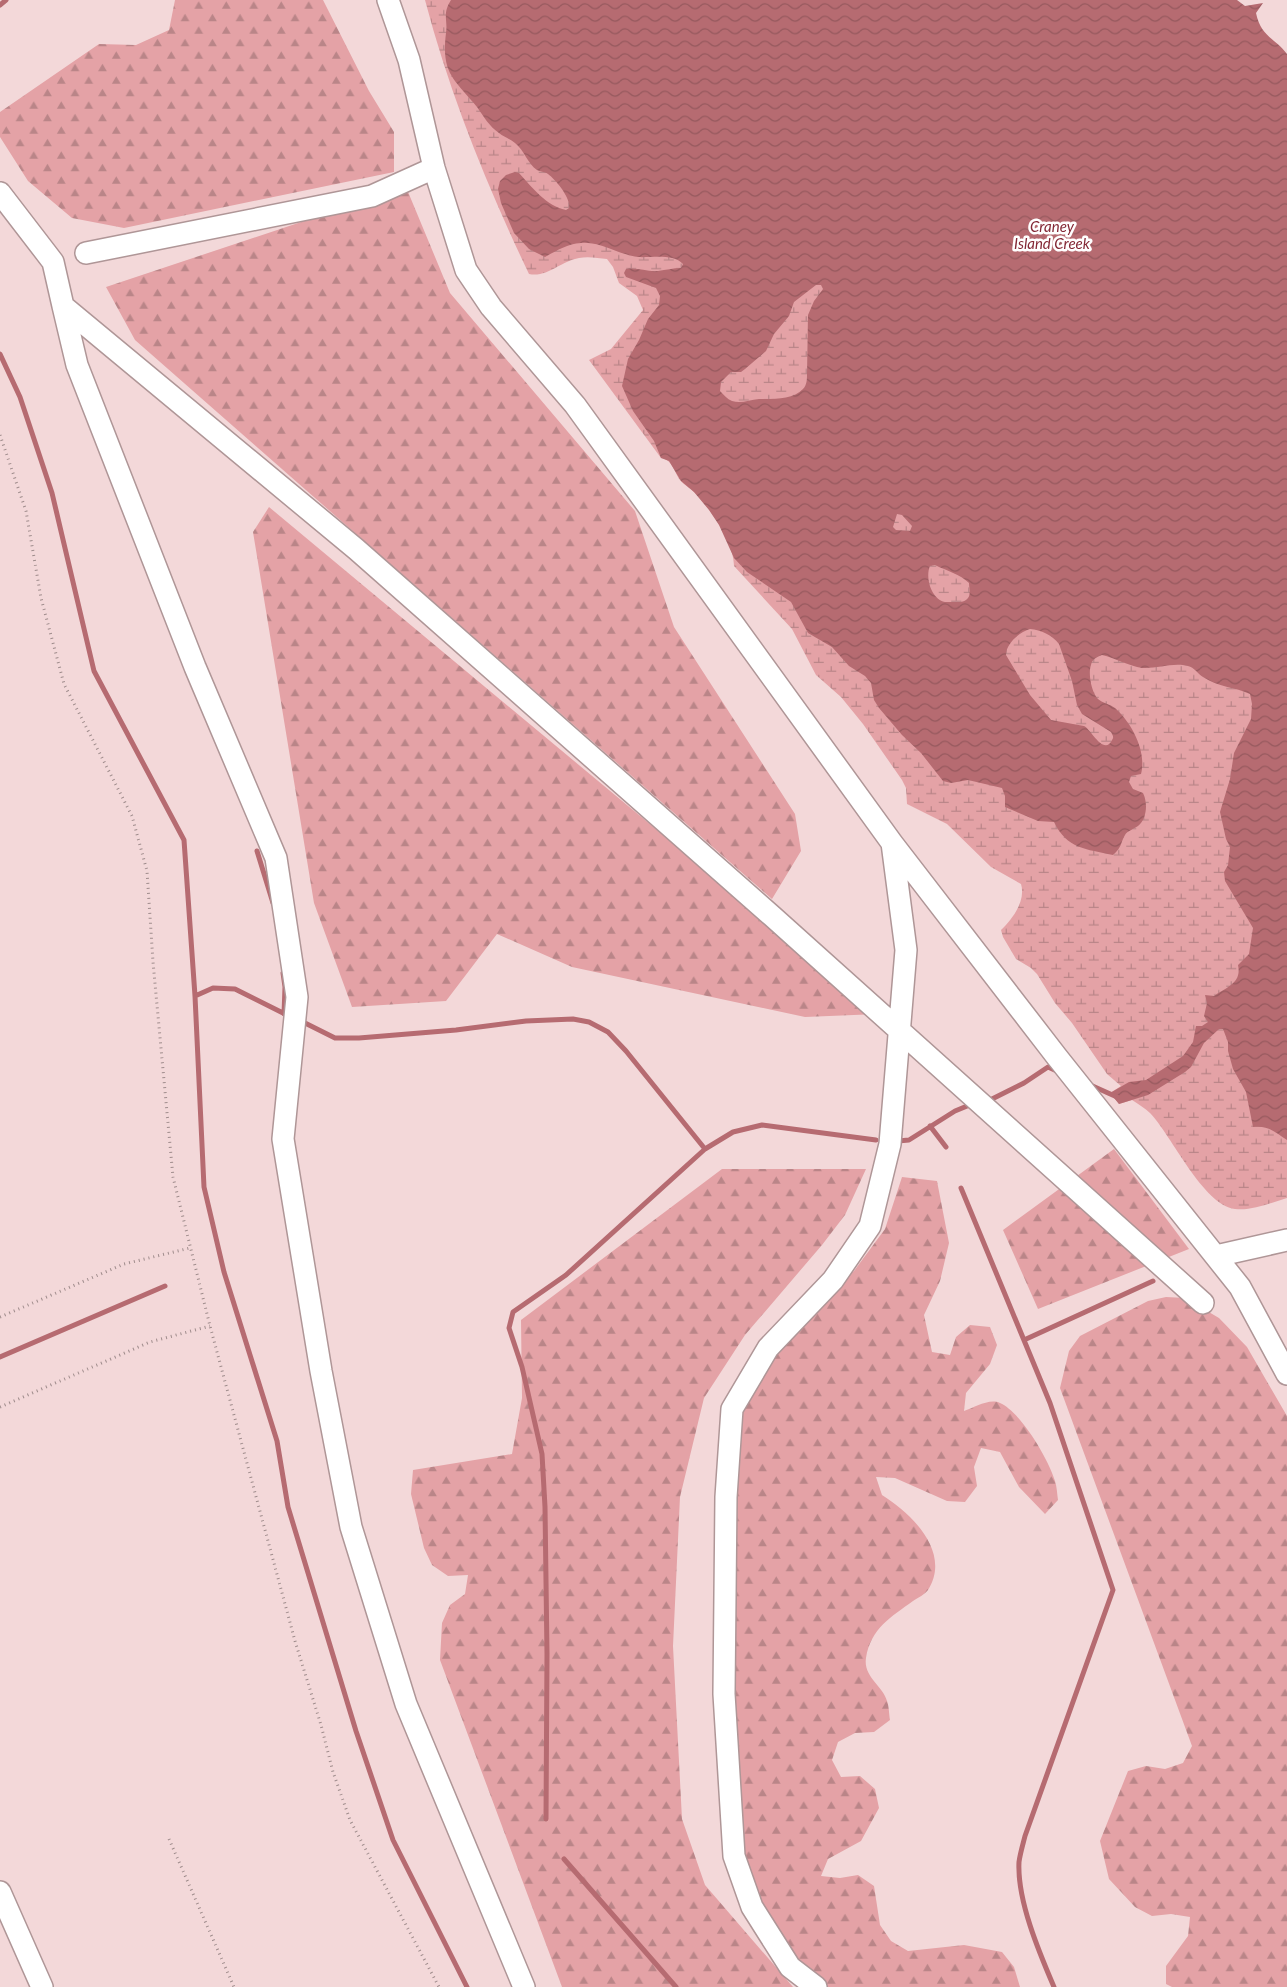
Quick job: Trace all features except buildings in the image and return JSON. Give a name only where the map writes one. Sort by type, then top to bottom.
[{"type":"lane","points":[[388,0],[409,60],[434,168],[466,270],[491,307],[575,406],[892,843],[1057,1057],[1240,1287],[1287,1374]]},
{"type":"lane","points":[[86,253],[372,196],[434,168]]},
{"type":"lane","points":[[0,193],[53,262],[77,364],[195,667],[276,858],[297,997],[283,1139],[321,1371],[352,1527],[406,1704],[524,1987]]},
{"type":"lane","points":[[63,306],[356,549],[899,1030],[1203,1303]]},
{"type":"lane","points":[[816,1987],[790,1967],[752,1907],[734,1856],[724,1694],[726,1497],[732,1409],[768,1348],[833,1280],[870,1226],[890,1144],[906,950],[892,843]]},
{"type":"lane","points":[[1216,1256],[1287,1240]]},
{"type":"lane","points":[[0,1892],[42,1987]]},
{"type":"path","points":[[0,435],[26,511],[41,598],[64,684],[132,816],[147,871],[153,962],[173,1177],[210,1326],[295,1641],[321,1725],[333,1772],[350,1820],[440,1987]]},
{"type":"path","points":[[0,1317],[124,1264],[190,1248]]},
{"type":"path","points":[[0,1407],[150,1342],[210,1326]]},
{"type":"path","points":[[169,1839],[234,1987]]},
{"type":"green space","points":[[175,0],[323,0],[369,91],[394,132],[394,172],[124,228],[72,218],[28,181],[0,137],[0,112],[99,44],[136,45],[169,30]]},
{"type":"green space","name":"Craney Island Creek","points":[[425,0],[976,0],[1287,520],[1287,1198],[1248,1209],[1235,1209],[1223,1205],[1211,1196],[1200,1183],[1150,1113],[1132,1100],[1119,1104],[1110,1093],[1121,1086],[1107,1074],[1072,1023],[1055,1003],[1037,974],[1016,959],[1003,937],[1001,930],[1014,915],[1020,903],[1022,897],[1021,884],[991,867],[947,824],[907,804],[906,788],[902,780],[863,724],[841,697],[816,675],[792,629],[734,566],[726,537],[708,508],[680,480],[670,463],[661,458],[589,360],[611,349],[643,310],[637,296],[619,283],[613,267],[607,259],[579,258],[542,274],[529,274],[484,174],[471,140],[446,71]]},
{"type":"green space","points":[[406,187],[450,293],[635,511],[674,627],[795,814],[801,851],[772,899],[135,340],[106,287]]},
{"type":"green space","points":[[269,507],[878,1014],[805,1017],[572,967],[497,934],[446,1001],[352,1007],[314,903],[253,532]]},
{"type":"green space","points":[[1114,1149],[1189,1249],[1038,1309],[1003,1230]]},
{"type":"green space","points":[[722,1169],[866,1169],[845,1215],[822,1245],[745,1335],[704,1398],[680,1497],[673,1646],[682,1819],[705,1885],[793,1987],[562,1987],[440,1660],[442,1623],[450,1605],[465,1594],[468,1575],[448,1576],[432,1565],[424,1548],[411,1494],[413,1470],[512,1454],[522,1398],[521,1320]]},
{"type":"green space","points":[[902,1177],[937,1181],[949,1243],[940,1281],[924,1315],[932,1352],[950,1355],[956,1337],[970,1325],[990,1327],[997,1345],[990,1364],[966,1393],[964,1411],[986,1403],[996,1402],[1008,1408],[1017,1416],[1047,1461],[1056,1483],[1058,1500],[1045,1514],[1019,1487],[1000,1452],[981,1448],[974,1467],[977,1486],[965,1502],[947,1501],[895,1478],[876,1477],[882,1495],[905,1512],[925,1535],[932,1548],[935,1562],[934,1576],[928,1590],[883,1624],[872,1639],[866,1658],[867,1671],[885,1696],[890,1720],[874,1732],[855,1733],[838,1742],[832,1760],[841,1777],[860,1776],[875,1789],[879,1808],[861,1841],[828,1859],[821,1876],[840,1878],[858,1875],[874,1886],[880,1925],[891,1941],[908,1951],[964,1945],[1002,1952],[1014,1967],[1020,1987],[822,1987],[791,1963],[760,1916],[739,1851],[733,1784],[737,1411],[810,1305],[854,1271],[885,1229]]},
{"type":"green space","points":[[1166,1297],[1185,1298],[1219,1318],[1247,1347],[1287,1416],[1287,1987],[1172,1987],[1166,1984],[1166,1966],[1188,1936],[1190,1917],[1171,1914],[1152,1916],[1135,1907],[1109,1879],[1100,1841],[1128,1771],[1146,1766],[1165,1769],[1183,1763],[1192,1746],[1060,1388],[1069,1351],[1080,1336],[1148,1301]]},
{"type":"water","name":"Craney Island Creek","points":[[451,0],[1237,0],[1245,6],[1263,3],[1256,13],[1258,21],[1268,36],[1287,54],[1287,1140],[1267,1128],[1253,1127],[1246,1092],[1233,1069],[1228,1051],[1228,1042],[1223,1029],[1219,1029],[1204,1043],[1191,1067],[1148,1095],[1119,1104],[1110,1093],[1129,1082],[1146,1080],[1183,1056],[1193,1042],[1196,1026],[1202,1026],[1208,1022],[1204,1016],[1207,1003],[1205,995],[1214,996],[1232,984],[1238,976],[1238,965],[1249,954],[1253,928],[1225,881],[1224,872],[1228,865],[1230,847],[1226,839],[1220,812],[1230,779],[1234,753],[1251,719],[1252,704],[1250,694],[1209,680],[1188,666],[1142,668],[1102,655],[1094,660],[1090,673],[1094,692],[1098,699],[1115,708],[1127,722],[1137,738],[1142,757],[1141,774],[1131,776],[1129,782],[1133,789],[1143,793],[1145,797],[1145,815],[1138,826],[1126,834],[1113,855],[1086,849],[1071,843],[1059,831],[1054,822],[1038,821],[1005,807],[1005,796],[1002,788],[968,780],[951,783],[943,781],[921,753],[902,735],[879,708],[874,700],[871,683],[865,676],[849,666],[832,647],[808,633],[791,602],[747,572],[734,558],[719,525],[709,510],[694,492],[681,481],[669,461],[661,458],[654,441],[633,411],[622,386],[628,359],[648,319],[659,305],[660,296],[656,288],[626,277],[624,273],[626,269],[654,271],[681,268],[683,264],[674,258],[631,256],[588,243],[571,245],[545,257],[529,249],[514,233],[501,203],[498,189],[500,181],[506,175],[515,172],[519,173],[540,195],[559,208],[566,210],[569,208],[568,199],[559,185],[547,173],[538,171],[518,146],[492,127],[451,75],[445,47],[448,5]],"holes":[[[816,285],[821,285],[823,289],[814,301],[808,315],[806,384],[799,393],[782,398],[745,402],[732,401],[720,391],[721,382],[731,372],[741,372],[766,351],[774,334],[789,316],[794,302]],[[897,514],[902,515],[912,526],[910,531],[896,530],[893,527]],[[935,565],[969,583],[970,593],[968,598],[961,602],[945,602],[936,597],[930,587],[928,576],[930,566]],[[1026,630],[1038,630],[1050,636],[1059,644],[1072,681],[1077,705],[1082,714],[1111,732],[1113,738],[1109,744],[1101,744],[1084,726],[1051,720],[1030,695],[1006,655],[1011,642]]]},
{"type":"waterway","points":[[0,5],[6,0]]},
{"type":"waterway","points":[[0,354],[20,397],[52,493],[94,671],[184,840],[195,996],[204,1187],[224,1272],[277,1441],[288,1507],[356,1731],[393,1840],[467,1987]]},
{"type":"waterway","points":[[257,851],[273,903]]},
{"type":"waterway","points":[[283,973],[285,987],[284,1014]]},
{"type":"waterway","points":[[195,996],[213,988],[235,989],[287,1015]]},
{"type":"waterway","points":[[303,1022],[335,1038],[359,1038],[456,1030],[526,1021],[573,1019],[589,1022],[608,1032],[626,1051],[705,1149]]},
{"type":"waterway","points":[[988,1101],[1024,1083],[1048,1067],[1059,1072]]},
{"type":"waterway","points":[[1088,1084],[1117,1097]]},
{"type":"waterway","points":[[898,1141],[909,1140],[955,1111],[972,1104]]},
{"type":"waterway","points":[[546,1819],[547,1654],[545,1507],[542,1454],[522,1367],[509,1328],[513,1312],[566,1275],[705,1149],[733,1132],[762,1125],[876,1140]]},
{"type":"waterway","points":[[930,1126],[946,1147]]},
{"type":"waterway","points":[[961,1188],[1050,1403],[1113,1590],[1025,1836],[1019,1862],[1019,1877],[1025,1909],[1054,1987]]},
{"type":"waterway","points":[[1024,1340],[1153,1281]]},
{"type":"waterway","points":[[0,1357],[165,1286]]},
{"type":"waterway","points":[[564,1859],[676,1987]]}]
